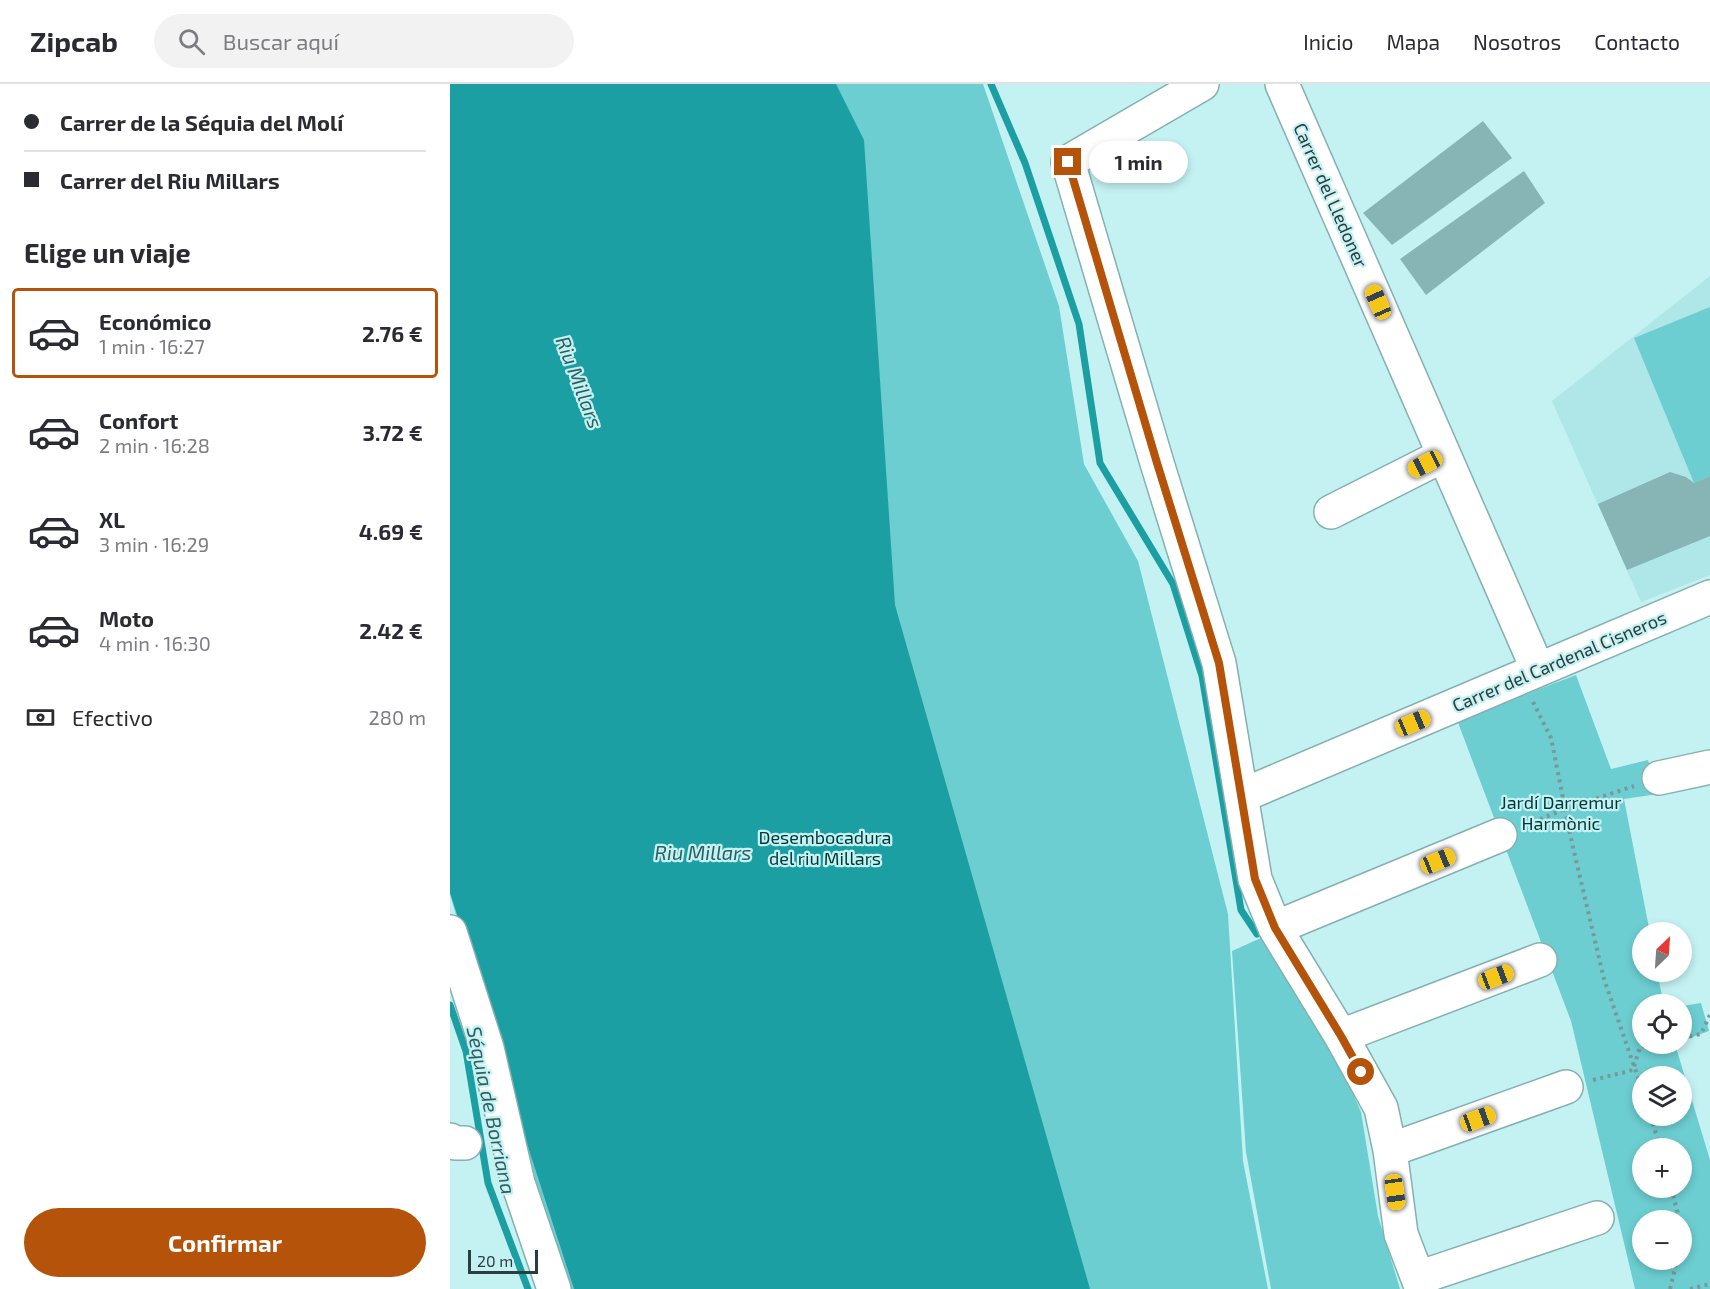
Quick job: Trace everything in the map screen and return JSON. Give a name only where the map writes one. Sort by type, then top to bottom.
[{"type":"street","points":[[1202,84],[1068,162],[1219,663],[1255,879],[1275,928],[1341,1036],[1381,1108],[1390,1150],[1401,1234],[1420,1283],[1597,1218]]},
{"type":"street","name":"Carrer del Lledoner","points":[[1282,84],[1444,455],[1529,674]]},
{"type":"street","points":[[1330,512],[1444,455]]},
{"type":"street","name":"Carrer del Cardenal Cisneros","points":[[1241,796],[1710,597]]},
{"type":"street","points":[[1659,778],[1710,767]]},
{"type":"street","points":[[1275,928],[1500,836]]},
{"type":"street","points":[[450,932],[487,1047],[518,1183],[554,1289]]},
{"type":"street","points":[[1341,1036],[1540,960]]},
{"type":"street","points":[[1390,1150],[1566,1087]]},
{"type":"path","points":[[1529,674],[1551,738],[1604,979],[1634,1066]]},
{"type":"path","points":[[1500,836],[1565,809],[1659,778]]},
{"type":"path","points":[[1692,1036],[1701,1034],[1710,1016]]},
{"type":"path","points":[[1634,1066],[1638,1054]]},
{"type":"path","points":[[1566,1087],[1632,1070]]},
{"type":"path","points":[[1670,1289],[1675,1270]]},
{"type":"path","points":[[1690,1289],[1710,1284]]},
{"type":"shaded area","points":[[1710,276],[1710,575],[1641,602],[1552,401]]},
{"type":"green space","name":"Riu Millars","points":[[450,84],[983,84],[1059,306],[1084,464],[1138,561],[1228,914],[1243,1161],[1268,1289],[570,1289],[519,1139],[450,894]]},
{"type":"green space","points":[[1710,307],[1710,476],[1694,483],[1634,338]]},
{"type":"green space","name":"Jardí Darremur Harmònic","points":[[1576,675],[1611,769],[1648,760],[1658,794],[1624,799],[1648,922],[1632,922],[1632,982],[1659,982],[1662,994],[1632,994],[1632,1054],[1678,1054],[1682,1066],[1632,1066],[1632,1126],[1692,1126],[1692,1100],[1710,1160],[1710,1289],[1635,1289],[1571,1021],[1457,720]]},
{"type":"green space","points":[[1261,938],[1328,1037],[1361,1112],[1378,1216],[1400,1289],[1271,1289],[1246,1152],[1232,951]]},
{"type":"green space","points":[[1701,1003],[1709,1031],[1692,1037],[1692,1004]]},
{"type":"water","name":"Riu Millars","points":[[450,84],[836,84],[864,140],[895,605],[1090,1289],[574,1289],[498,1054],[478,978],[450,893]]},
{"type":"building","points":[[1483,121],[1512,158],[1392,245],[1363,213]]},
{"type":"building","points":[[1524,171],[1545,203],[1426,295],[1400,259]]},
{"type":"building","points":[[1670,472],[1686,477],[1694,483],[1710,476],[1710,536],[1627,570],[1598,504]]},
{"type":"waterway","points":[[991,84],[1025,163],[1079,324],[1100,463],[1173,584],[1202,676],[1241,910],[1257,934]]},
{"type":"waterway","name":"Séquia de Borriana","points":[[450,1005],[466,1051],[488,1183],[528,1289]]},
{"type":"route","points":[[1068,162],[1219,663],[1255,879],[1275,928],[1361,1072]]},
{"type":"park label","name":"Desembocadura del riu Millars","points":[[825,847]]}]
